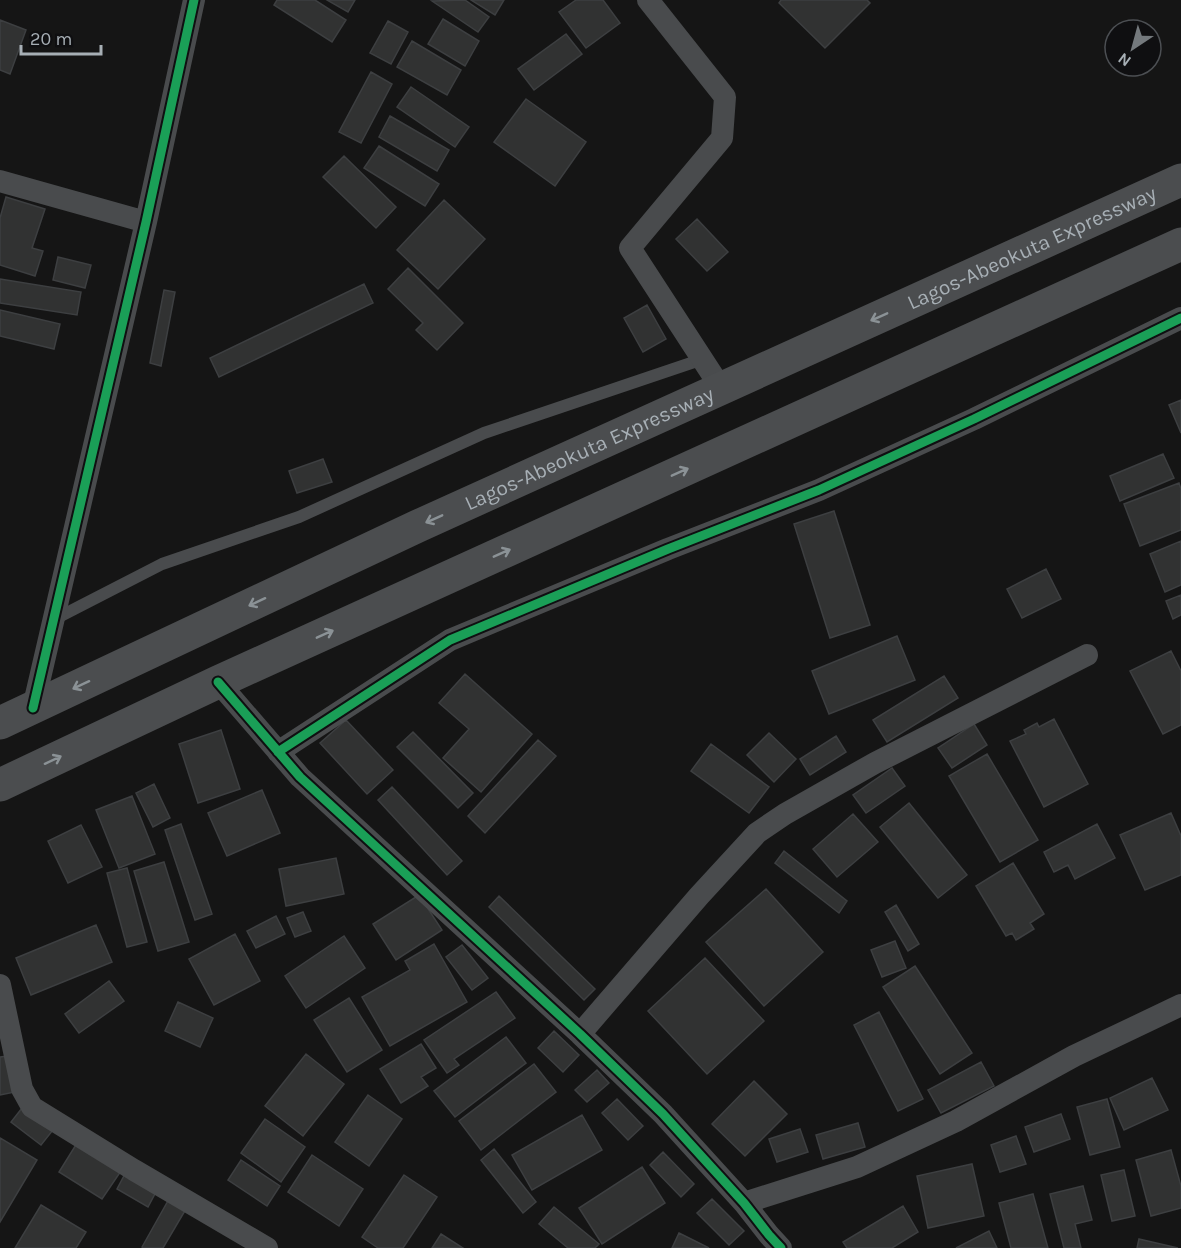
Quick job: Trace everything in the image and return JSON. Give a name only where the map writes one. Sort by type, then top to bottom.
[{"type":"highway","name":"Lagos-Abeokuta Expressway","points":[[0,723],[418,526],[1181,180]]},
{"type":"highway","points":[[0,785],[218,682],[1181,244]]},
{"type":"street","points":[[33,708],[146,222],[194,0]]},
{"type":"street","points":[[648,0],[725,97],[722,138],[630,248],[721,388]]},
{"type":"street","points":[[0,181],[146,222]]},
{"type":"street","points":[[278,752],[450,640],[668,549],[819,490],[974,419],[1181,318]]},
{"type":"street","points":[[580,1034],[699,896],[757,833],[785,814],[875,763],[1087,655]]},
{"type":"street","points":[[218,682],[300,777],[580,1034],[663,1114],[744,1203],[770,1244]]},
{"type":"street","points":[[0,985],[22,1089],[33,1107],[134,1170],[267,1248]]},
{"type":"street","points":[[744,1203],[857,1167],[956,1121],[1074,1056],[1181,1005]]},
{"type":"lane","points":[[53,620],[162,564],[299,517],[484,433],[703,359]]},
{"type":"building","points":[[277,0],[315,0],[346,20],[332,42],[274,5]]},
{"type":"building","points":[[327,0],[355,0],[348,12]]},
{"type":"building","points":[[465,0],[489,17],[478,32],[432,1]]},
{"type":"building","points":[[471,0],[504,0],[495,15]]},
{"type":"building","points":[[576,0],[603,0],[620,23],[586,48],[559,12]]},
{"type":"building","points":[[781,0],[867,0],[870,3],[825,48],[779,3]]},
{"type":"building","points":[[443,19],[479,41],[465,66],[428,44]]},
{"type":"building","points":[[0,20],[26,30],[10,74],[0,70]]},
{"type":"building","points":[[388,21],[408,32],[391,64],[370,53]]},
{"type":"building","points":[[566,34],[582,54],[534,90],[518,69]]},
{"type":"building","points":[[412,41],[461,70],[447,95],[397,67]]},
{"type":"building","points":[[371,72],[392,84],[361,143],[339,132]]},
{"type":"building","points":[[411,87],[469,127],[455,147],[397,107]]},
{"type":"building","points":[[526,99],[586,142],[555,186],[494,142]]},
{"type":"building","points":[[390,116],[449,150],[437,171],[379,137]]},
{"type":"building","points":[[379,146],[439,184],[425,206],[364,168]]},
{"type":"building","points":[[344,156],[396,207],[376,228],[323,177]]},
{"type":"building","points":[[6,197],[45,209],[32,248],[43,251],[35,276],[0,265],[0,218]]},
{"type":"building","points":[[444,200],[485,239],[438,289],[397,250]]},
{"type":"building","points":[[697,219],[728,252],[707,271],[676,239]]},
{"type":"building","points":[[58,257],[91,265],[85,288],[53,280]]},
{"type":"building","points":[[408,268],[463,323],[437,350],[416,330],[423,323],[388,289]]},
{"type":"building","points":[[0,279],[81,292],[77,315],[0,303]]},
{"type":"building","points":[[364,284],[373,303],[219,377],[210,358]]},
{"type":"building","points":[[164,290],[175,292],[161,366],[150,363]]},
{"type":"building","points":[[647,305],[666,339],[643,352],[624,318]]},
{"type":"building","points":[[0,310],[60,324],[54,349],[0,336]]},
{"type":"building","points":[[1181,400],[1181,433],[1169,405]]},
{"type":"building","points":[[1163,454],[1174,478],[1120,501],[1110,476]]},
{"type":"building","points":[[323,459],[332,482],[297,493],[289,471]]},
{"type":"building","points":[[1179,483],[1181,530],[1140,546],[1124,504]]},
{"type":"building","points":[[834,511],[870,625],[830,638],[794,524]]},
{"type":"building","points":[[1181,541],[1181,585],[1165,592],[1150,554]]},
{"type":"building","points":[[1046,569],[1061,599],[1022,618],[1007,589]]},
{"type":"building","points":[[1181,595],[1181,615],[1173,619],[1166,601]]},
{"type":"building","points":[[897,636],[915,680],[829,714],[812,671]]},
{"type":"building","points":[[1171,651],[1181,671],[1181,725],[1163,734],[1130,671]]},
{"type":"building","points":[[465,674],[532,734],[481,792],[443,758],[469,729],[439,703]]},
{"type":"building","points":[[944,676],[958,698],[887,742],[873,720]]},
{"type":"building","points":[[1054,719],[1088,784],[1044,807],[1010,741],[1026,734],[1024,730],[1037,723],[1039,727]]},
{"type":"building","points":[[346,720],[393,770],[367,794],[320,743]]},
{"type":"building","points":[[974,724],[987,745],[952,768],[938,748]]},
{"type":"building","points":[[221,730],[240,789],[198,803],[179,744]]},
{"type":"building","points":[[413,732],[473,793],[458,808],[397,747]]},
{"type":"building","points":[[769,733],[796,759],[774,782],[747,755]]},
{"type":"building","points":[[836,736],[846,752],[810,775],[800,759]]},
{"type":"building","points":[[538,740],[556,756],[485,833],[468,816]]},
{"type":"building","points":[[711,744],[769,787],[749,813],[691,771]]},
{"type":"building","points":[[987,754],[1038,840],[1000,862],[949,776]]},
{"type":"building","points":[[892,768],[905,786],[866,813],[853,795]]},
{"type":"building","points":[[154,784],[170,818],[153,827],[136,793]]},
{"type":"building","points":[[392,787],[462,861],[447,875],[378,800]]},
{"type":"building","points":[[262,790],[280,833],[227,856],[208,813]]},
{"type":"building","points":[[132,796],[155,854],[119,868],[96,810]]},
{"type":"building","points":[[909,803],[967,875],[938,898],[880,827]]},
{"type":"building","points":[[1171,813],[1181,836],[1181,875],[1145,890],[1120,835]]},
{"type":"building","points":[[853,814],[878,842],[837,877],[813,849]]},
{"type":"building","points":[[181,824],[212,914],[195,920],[165,830]]},
{"type":"building","points":[[1097,824],[1115,858],[1075,879],[1068,865],[1054,872],[1044,852]]},
{"type":"building","points":[[81,825],[102,867],[68,883],[48,841]]},
{"type":"building","points":[[784,851],[847,901],[839,913],[775,863]]},
{"type":"building","points":[[336,858],[344,894],[286,906],[279,869]]},
{"type":"building","points":[[164,862],[189,942],[158,951],[134,871]]},
{"type":"building","points":[[1013,863],[1044,914],[1030,923],[1034,929],[1016,940],[1012,933],[1006,936],[976,886]]},
{"type":"building","points":[[127,868],[147,942],[127,947],[107,873]]},
{"type":"building","points":[[766,889],[823,952],[764,1006],[706,942]]},
{"type":"building","points":[[419,895],[442,930],[396,960],[373,924]]},
{"type":"building","points":[[499,896],[595,989],[584,1000],[489,907]]},
{"type":"building","points":[[896,905],[919,944],[908,951],[885,912]]},
{"type":"building","points":[[303,912],[311,931],[295,937],[287,918]]},
{"type":"building","points":[[276,916],[285,934],[256,948],[247,931]]},
{"type":"building","points":[[96,925],[112,962],[31,995],[16,958]]},
{"type":"building","points":[[235,934],[260,981],[214,1005],[189,959]]},
{"type":"building","points":[[344,936],[365,968],[306,1008],[285,976]]},
{"type":"building","points":[[895,941],[906,968],[882,977],[871,950]]},
{"type":"building","points":[[434,944],[467,1002],[390,1046],[362,997],[410,970],[405,961]]},
{"type":"building","points":[[462,945],[488,978],[472,990],[446,957]]},
{"type":"building","points":[[705,958],[764,1021],[707,1074],[648,1011]]},
{"type":"building","points":[[915,966],[972,1053],[940,1074],[883,987]]},
{"type":"building","points":[[109,981],[124,1001],[79,1033],[65,1014]]},
{"type":"building","points":[[496,992],[515,1018],[454,1059],[459,1065],[447,1073],[424,1040]]},
{"type":"building","points":[[349,998],[382,1050],[347,1072],[314,1020]]},
{"type":"building","points":[[178,1002],[213,1018],[200,1047],[165,1031]]},
{"type":"building","points":[[879,1012],[923,1099],[898,1111],[854,1025]]},
{"type":"building","points":[[554,1031],[579,1055],[563,1072],[538,1048]]},
{"type":"building","points":[[506,1037],[526,1063],[455,1117],[434,1091]]},
{"type":"building","points":[[421,1044],[436,1068],[421,1077],[428,1086],[401,1103],[380,1069]]},
{"type":"building","points":[[306,1054],[344,1084],[303,1136],[265,1106]]},
{"type":"building","points":[[7,1056],[15,1092],[0,1095],[0,1057]]},
{"type":"building","points":[[981,1062],[994,1086],[941,1113],[928,1090]]},
{"type":"building","points":[[534,1064],[556,1092],[481,1150],[459,1121]]},
{"type":"building","points":[[597,1070],[609,1083],[587,1102],[575,1090]]},
{"type":"building","points":[[1152,1078],[1168,1110],[1124,1130],[1110,1098]]},
{"type":"building","points":[[754,1081],[787,1114],[745,1156],[712,1124]]},
{"type":"building","points":[[368,1095],[402,1119],[369,1166],[335,1142]]},
{"type":"building","points":[[617,1099],[643,1126],[628,1140],[602,1113]]},
{"type":"building","points":[[1107,1099],[1120,1147],[1090,1155],[1077,1107]]},
{"type":"building","points":[[22,1108],[53,1130],[41,1145],[11,1122]]},
{"type":"building","points":[[1061,1114],[1070,1139],[1034,1152],[1025,1127]]},
{"type":"building","points":[[582,1115],[602,1150],[532,1190],[512,1155]]},
{"type":"building","points":[[265,1119],[305,1147],[281,1182],[241,1153]]},
{"type":"building","points":[[858,1123],[865,1147],[823,1159],[816,1135]]},
{"type":"building","points":[[800,1129],[808,1152],[777,1162],[769,1139]]},
{"type":"building","points":[[1016,1136],[1026,1164],[1000,1172],[991,1145]]},
{"type":"building","points":[[0,1138],[37,1160],[0,1222]]},
{"type":"building","points":[[77,1143],[121,1171],[102,1199],[59,1172]]},
{"type":"building","points":[[494,1149],[536,1202],[523,1213],[481,1160]]},
{"type":"building","points":[[1171,1150],[1181,1186],[1181,1208],[1151,1216],[1136,1160]]},
{"type":"building","points":[[663,1152],[694,1184],[681,1197],[650,1165]]},
{"type":"building","points":[[312,1155],[363,1189],[339,1226],[288,1192]]},
{"type":"building","points":[[241,1160],[280,1186],[267,1206],[228,1180]]},
{"type":"building","points":[[972,1164],[984,1216],[928,1228],[917,1176]]},
{"type":"building","points":[[642,1167],[665,1203],[602,1244],[579,1208]]},
{"type":"building","points":[[1124,1170],[1135,1216],[1112,1221],[1101,1175]]},
{"type":"building","points":[[126,1172],[157,1190],[148,1207],[117,1189]]},
{"type":"building","points":[[404,1175],[437,1197],[403,1248],[378,1248],[362,1237]]},
{"type":"building","points":[[1083,1186],[1092,1220],[1075,1224],[1081,1248],[1064,1248],[1050,1194]]},
{"type":"building","points":[[1033,1194],[1048,1248],[1011,1248],[999,1203]]},
{"type":"building","points":[[169,1199],[186,1209],[163,1248],[143,1248],[142,1247]]},
{"type":"building","points":[[712,1199],[744,1231],[729,1245],[697,1213]]},
{"type":"building","points":[[41,1205],[86,1232],[76,1248],[15,1248]]},
{"type":"building","points":[[903,1206],[918,1232],[892,1248],[847,1248],[843,1242]]},
{"type":"building","points":[[554,1207],[599,1244],[595,1248],[568,1248],[539,1224]]},
{"type":"building","points":[[989,1231],[997,1248],[956,1248]]},
{"type":"building","points":[[679,1233],[709,1248],[672,1248]]},
{"type":"building","points":[[441,1234],[463,1248],[432,1248]]},
{"type":"building","points":[[1139,1239],[1178,1248],[1137,1248]]},
{"type":"cycle path","points":[[33,708],[146,222],[194,0]]},
{"type":"cycle path","points":[[278,752],[450,640],[668,549],[819,490],[974,419],[1181,318]]},
{"type":"cycle path","points":[[218,682],[300,777],[580,1034],[663,1114],[744,1203],[781,1248]]}]
